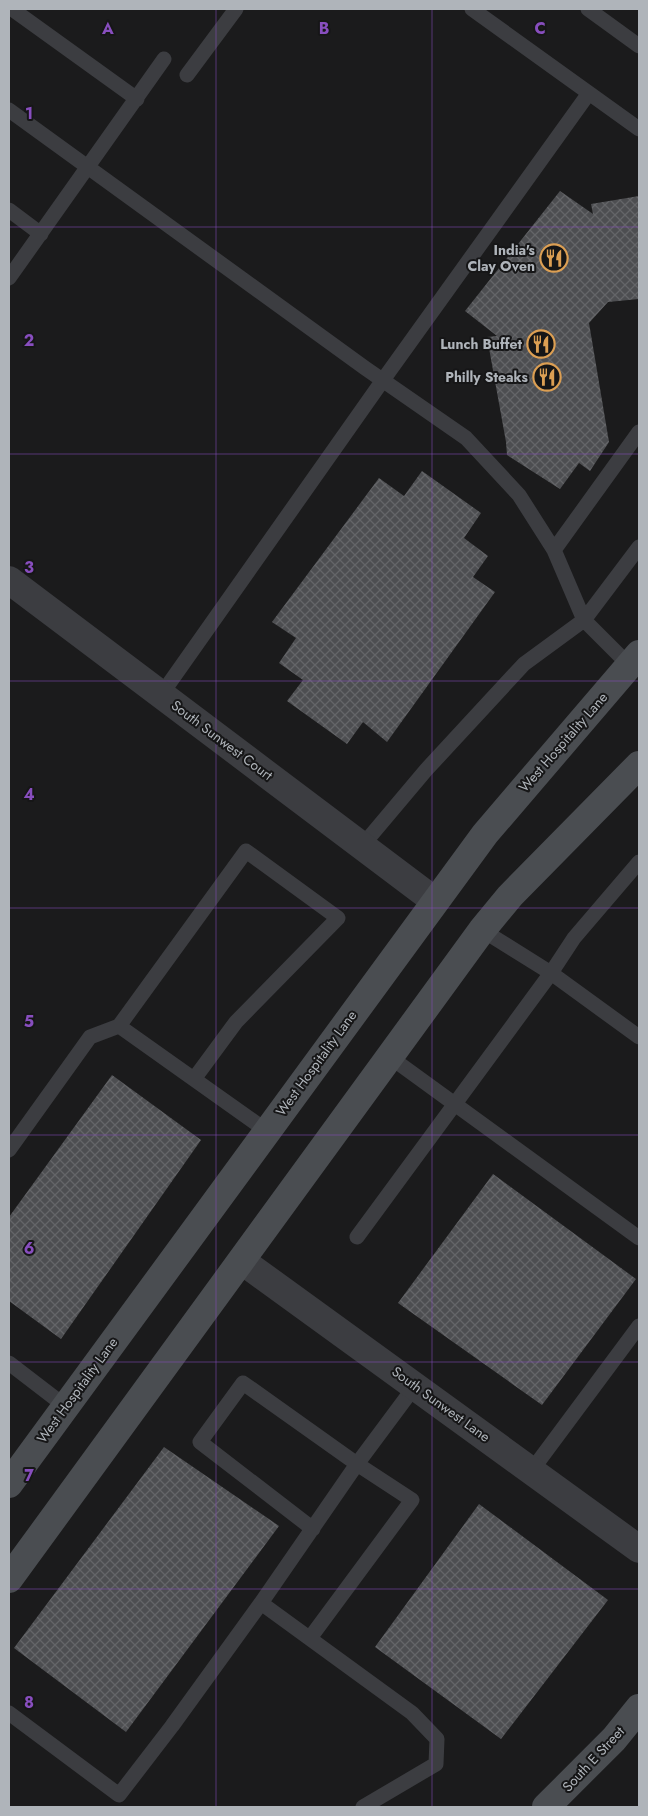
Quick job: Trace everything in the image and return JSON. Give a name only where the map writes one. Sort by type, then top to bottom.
[{"type":"main road","name":"West Hospitality Lane","points":[[9,1484],[485,834],[634,660]]},
{"type":"main road","points":[[9,1579],[482,930],[529,876],[639,765]]},
{"type":"main road","name":"South E Street","points":[[546,1807],[614,1739],[639,1708]]},
{"type":"street","name":"South Sunwest Court","points":[[9,580],[435,901]]},
{"type":"street","name":"South Sunwest Lane","points":[[242,1261],[639,1549]]},
{"type":"lane","points":[[12,9],[136,98]]},
{"type":"lane","points":[[187,75],[236,9]]},
{"type":"lane","points":[[472,9],[639,129]]},
{"type":"lane","points":[[588,9],[639,46]]},
{"type":"lane","points":[[9,278],[164,59]]},
{"type":"lane","points":[[161,695],[383,380],[589,93]]},
{"type":"lane","points":[[9,110],[466,438],[519,495],[554,550],[584,620],[634,660]]},
{"type":"lane","points":[[9,210],[41,234]]},
{"type":"lane","points":[[554,550],[639,432]]},
{"type":"lane","points":[[362,846],[426,770],[524,664],[584,620],[639,547]]},
{"type":"lane","points":[[9,1150],[90,1037],[119,1026],[246,851],[338,918],[236,1022],[194,1079]]},
{"type":"lane","points":[[357,1237],[456,1105],[574,938],[639,862]]},
{"type":"lane","points":[[482,930],[551,973],[639,1037]]},
{"type":"lane","points":[[119,1026],[267,1131]]},
{"type":"lane","points":[[390,1057],[639,1238]]},
{"type":"lane","points":[[532,1470],[639,1326]]},
{"type":"lane","points":[[10,1365],[65,1406]]},
{"type":"lane","points":[[310,1638],[412,1500],[243,1384],[200,1442],[312,1529]]},
{"type":"lane","points":[[9,1713],[119,1795],[172,1726],[261,1603],[357,1464],[415,1386]]},
{"type":"lane","points":[[261,1603],[412,1713],[437,1739],[436,1764],[363,1807]]},
{"type":"building","points":[[560,191],[593,214],[591,204],[639,196],[639,299],[608,302],[589,323],[609,442],[590,471],[579,463],[560,489],[507,455],[487,337],[497,336],[465,311]]},
{"type":"building","points":[[422,471],[481,513],[464,538],[488,556],[473,577],[495,592],[387,742],[363,722],[347,744],[287,701],[303,680],[279,663],[296,638],[272,622],[379,478],[404,496]]},
{"type":"building","points":[[112,1075],[201,1140],[61,1339],[9,1301],[9,1217]]},
{"type":"building","points":[[493,1174],[636,1279],[542,1405],[398,1303]]},
{"type":"building","points":[[164,1447],[279,1526],[126,1732],[14,1648]]},
{"type":"building","points":[[479,1504],[608,1600],[501,1739],[375,1647]]},
{"type":"place","name":"India's Clay Oven","points":[[554,258]]},
{"type":"place","name":"Lunch Buffet","points":[[541,344]]},
{"type":"place","name":"Philly Steaks","points":[[547,377]]}]
